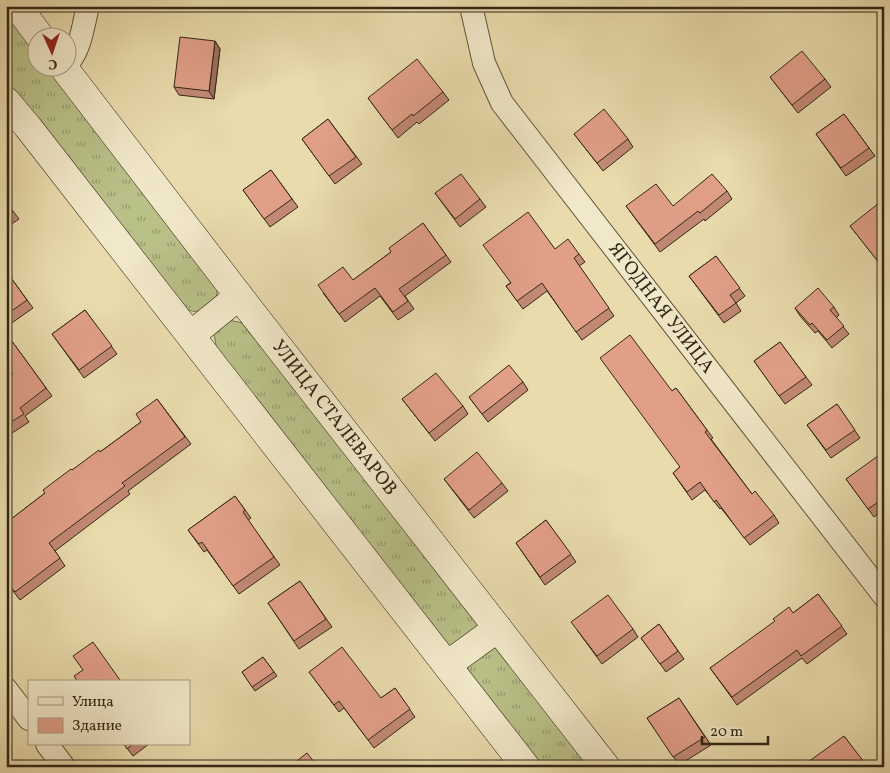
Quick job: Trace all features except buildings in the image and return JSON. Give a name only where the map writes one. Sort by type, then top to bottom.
[{"type":"main road","points":[[16,6],[33,28]]},
{"type":"main road","name":"УЛИЦА СТАЛЕВАРОВ","points":[[72,78],[606,767]]},
{"type":"main road","points":[[6,101],[191,335],[526,767]]},
{"type":"main road","points":[[191,335],[239,296]]},
{"type":"main road","points":[[447,665],[498,628]]},
{"type":"street","points":[[78,45],[88,6]]},
{"type":"street","name":"ЯГОДНАЯ УЛИЦА","points":[[471,6],[484,63],[502,103],[884,596]]},
{"type":"street","points":[[6,689],[28,718]]},
{"type":"street","points":[[48,746],[64,767]]},
{"type":"green space","points":[[6,14],[28,42],[28,78],[56,78],[216,281],[216,299],[204,309],[197,311],[182,307],[6,81]]},
{"type":"green space","points":[[228,320],[248,324],[480,622],[479,634],[447,649],[217,350],[214,334]]},
{"type":"green space","points":[[489,645],[500,647],[593,767],[539,767],[465,670],[465,662]]}]
